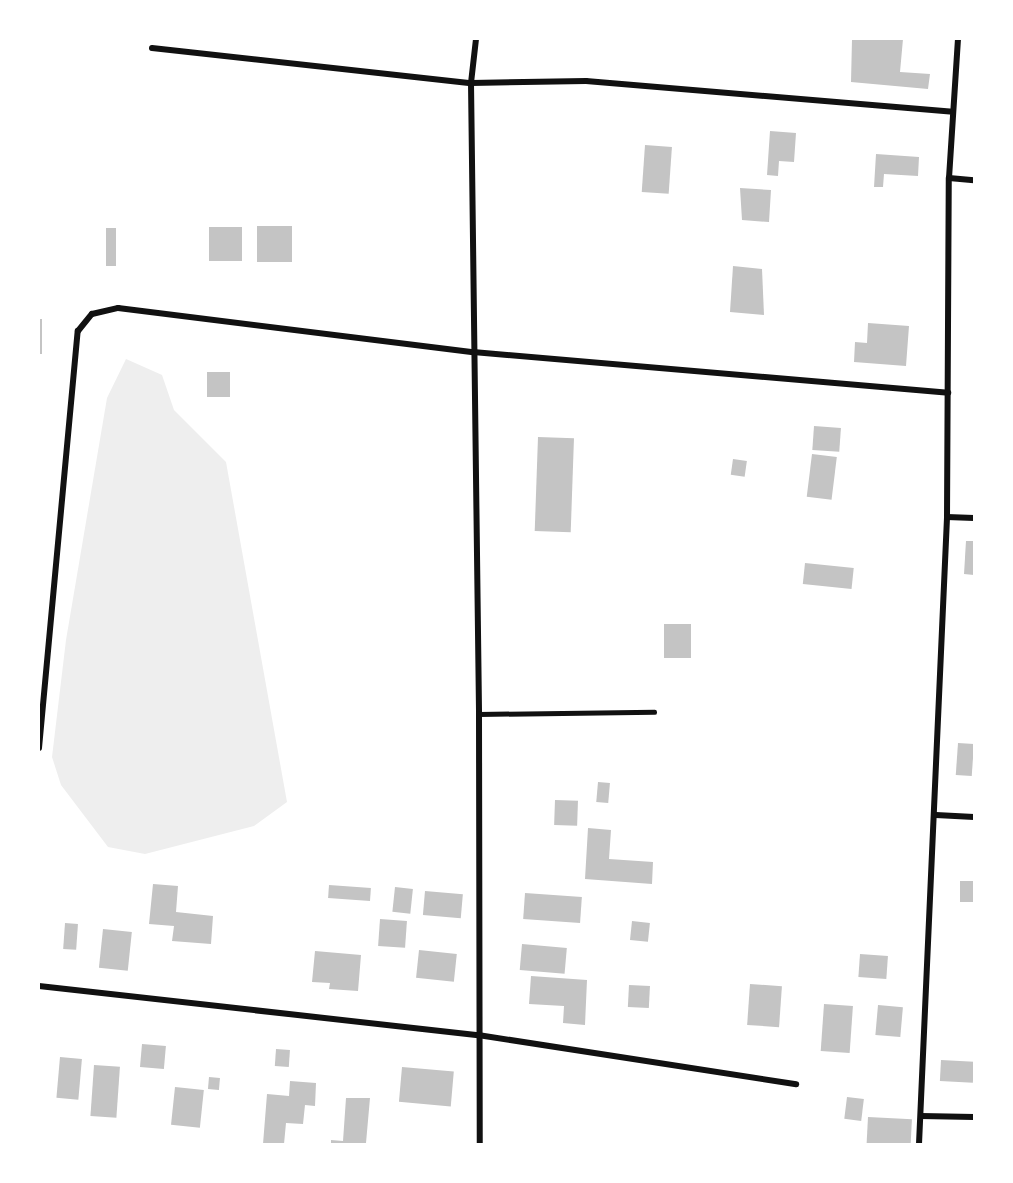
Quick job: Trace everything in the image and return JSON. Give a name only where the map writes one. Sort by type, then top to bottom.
[{"type":"street","points":[[476,39],[471,83],[479,714],[480,1144]]},
{"type":"street","points":[[919,1144],[936,815],[947,517],[950,178],[958,39]]},
{"type":"street","points":[[152,48],[471,83],[586,81],[952,112]]},
{"type":"street","points":[[950,178],[974,180]]},
{"type":"street","points":[[39,747],[78,331],[92,314],[118,308],[473,352],[948,393]]},
{"type":"street","points":[[947,517],[974,518]]},
{"type":"street","points":[[936,815],[974,817]]},
{"type":"street","points":[[39,986],[478,1035],[796,1084]]},
{"type":"street","points":[[921,1116],[974,1117]]},
{"type":"lane","points":[[479,714],[654,712]]},
{"type":"shaded area","points":[[126,359],[162,375],[174,410],[226,462],[287,802],[254,826],[145,854],[108,847],[61,785],[52,757],[66,640],[107,398]]},
{"type":"building","points":[[852,39],[903,39],[900,72],[930,74],[928,89],[851,82]]},
{"type":"building","points":[[770,131],[796,133],[794,162],[779,161],[778,176],[767,175]]},
{"type":"building","points":[[645,145],[672,147],[669,194],[642,192]]},
{"type":"building","points":[[876,154],[919,157],[918,176],[884,174],[883,187],[874,187]]},
{"type":"building","points":[[740,188],[771,190],[769,222],[742,220]]},
{"type":"building","points":[[257,226],[292,226],[292,262],[257,262]]},
{"type":"building","points":[[209,227],[242,227],[242,261],[209,261]]},
{"type":"building","points":[[106,228],[116,228],[116,266],[106,266]]},
{"type":"building","points":[[733,266],[762,269],[764,315],[730,312]]},
{"type":"building","points":[[39,319],[42,319],[42,354],[39,354]]},
{"type":"building","points":[[868,323],[909,326],[906,366],[854,362],[855,342],[867,343]]},
{"type":"building","points":[[207,372],[230,372],[230,397],[207,397]]},
{"type":"building","points":[[814,426],[841,428],[839,452],[812,450]]},
{"type":"building","points":[[538,437],[574,438],[571,532],[535,531]]},
{"type":"building","points":[[812,454],[837,457],[832,500],[807,497]]},
{"type":"building","points":[[733,459],[747,461],[745,477],[731,475]]},
{"type":"building","points":[[966,541],[974,541],[974,575],[964,574]]},
{"type":"building","points":[[805,563],[854,568],[852,589],[803,584]]},
{"type":"building","points":[[664,624],[691,624],[691,658],[664,658]]},
{"type":"building","points":[[958,743],[974,744],[972,776],[956,775]]},
{"type":"building","points":[[598,782],[610,783],[608,803],[596,802]]},
{"type":"building","points":[[555,800],[578,801],[577,826],[554,825]]},
{"type":"building","points":[[588,828],[611,830],[609,859],[653,862],[652,884],[585,879]]},
{"type":"building","points":[[960,881],[974,881],[974,902],[960,902]]},
{"type":"building","points":[[153,884],[178,886],[176,912],[213,916],[211,944],[172,941],[174,926],[149,924]]},
{"type":"building","points":[[329,885],[371,888],[370,901],[328,898]]},
{"type":"building","points":[[395,887],[413,889],[410,914],[392,912]]},
{"type":"building","points":[[425,891],[463,894],[461,918],[423,915]]},
{"type":"building","points":[[525,893],[582,897],[580,923],[523,919]]},
{"type":"building","points":[[380,919],[407,921],[405,948],[378,946]]},
{"type":"building","points":[[632,921],[650,923],[648,942],[630,940]]},
{"type":"building","points":[[65,923],[78,924],[76,950],[63,949]]},
{"type":"building","points":[[103,929],[132,932],[128,971],[99,968]]},
{"type":"building","points":[[522,944],[567,948],[565,974],[520,970]]},
{"type":"building","points":[[419,950],[457,954],[454,982],[416,978]]},
{"type":"building","points":[[315,951],[361,955],[358,991],[329,989],[330,983],[312,982]]},
{"type":"building","points":[[860,954],[888,956],[886,979],[858,977]]},
{"type":"building","points":[[531,976],[587,980],[585,1025],[563,1023],[564,1006],[529,1004]]},
{"type":"building","points":[[750,984],[782,986],[779,1027],[747,1025]]},
{"type":"building","points":[[629,985],[650,986],[649,1008],[628,1007]]},
{"type":"building","points":[[824,1004],[853,1006],[850,1053],[821,1051]]},
{"type":"building","points":[[878,1005],[903,1007],[900,1037],[875,1035]]},
{"type":"building","points":[[142,1044],[166,1046],[164,1069],[140,1067]]},
{"type":"building","points":[[276,1049],[290,1050],[289,1067],[275,1066]]},
{"type":"building","points":[[60,1057],[82,1059],[78,1100],[56,1098]]},
{"type":"building","points":[[941,1060],[974,1062],[973,1083],[940,1081]]},
{"type":"building","points":[[94,1065],[120,1067],[116,1118],[90,1116]]},
{"type":"building","points":[[402,1067],[454,1072],[451,1106],[399,1102]]},
{"type":"building","points":[[209,1077],[220,1078],[219,1090],[208,1089]]},
{"type":"building","points":[[290,1081],[316,1083],[315,1106],[305,1105],[303,1124],[286,1123],[284,1144],[263,1144],[267,1094],[289,1096]]},
{"type":"building","points":[[175,1087],[204,1090],[200,1128],[171,1125]]},
{"type":"building","points":[[847,1097],[864,1099],[861,1121],[844,1119]]},
{"type":"building","points":[[346,1098],[370,1098],[366,1143],[331,1144],[331,1140],[343,1141]]},
{"type":"building","points":[[868,1117],[912,1119],[911,1144],[867,1144]]}]
